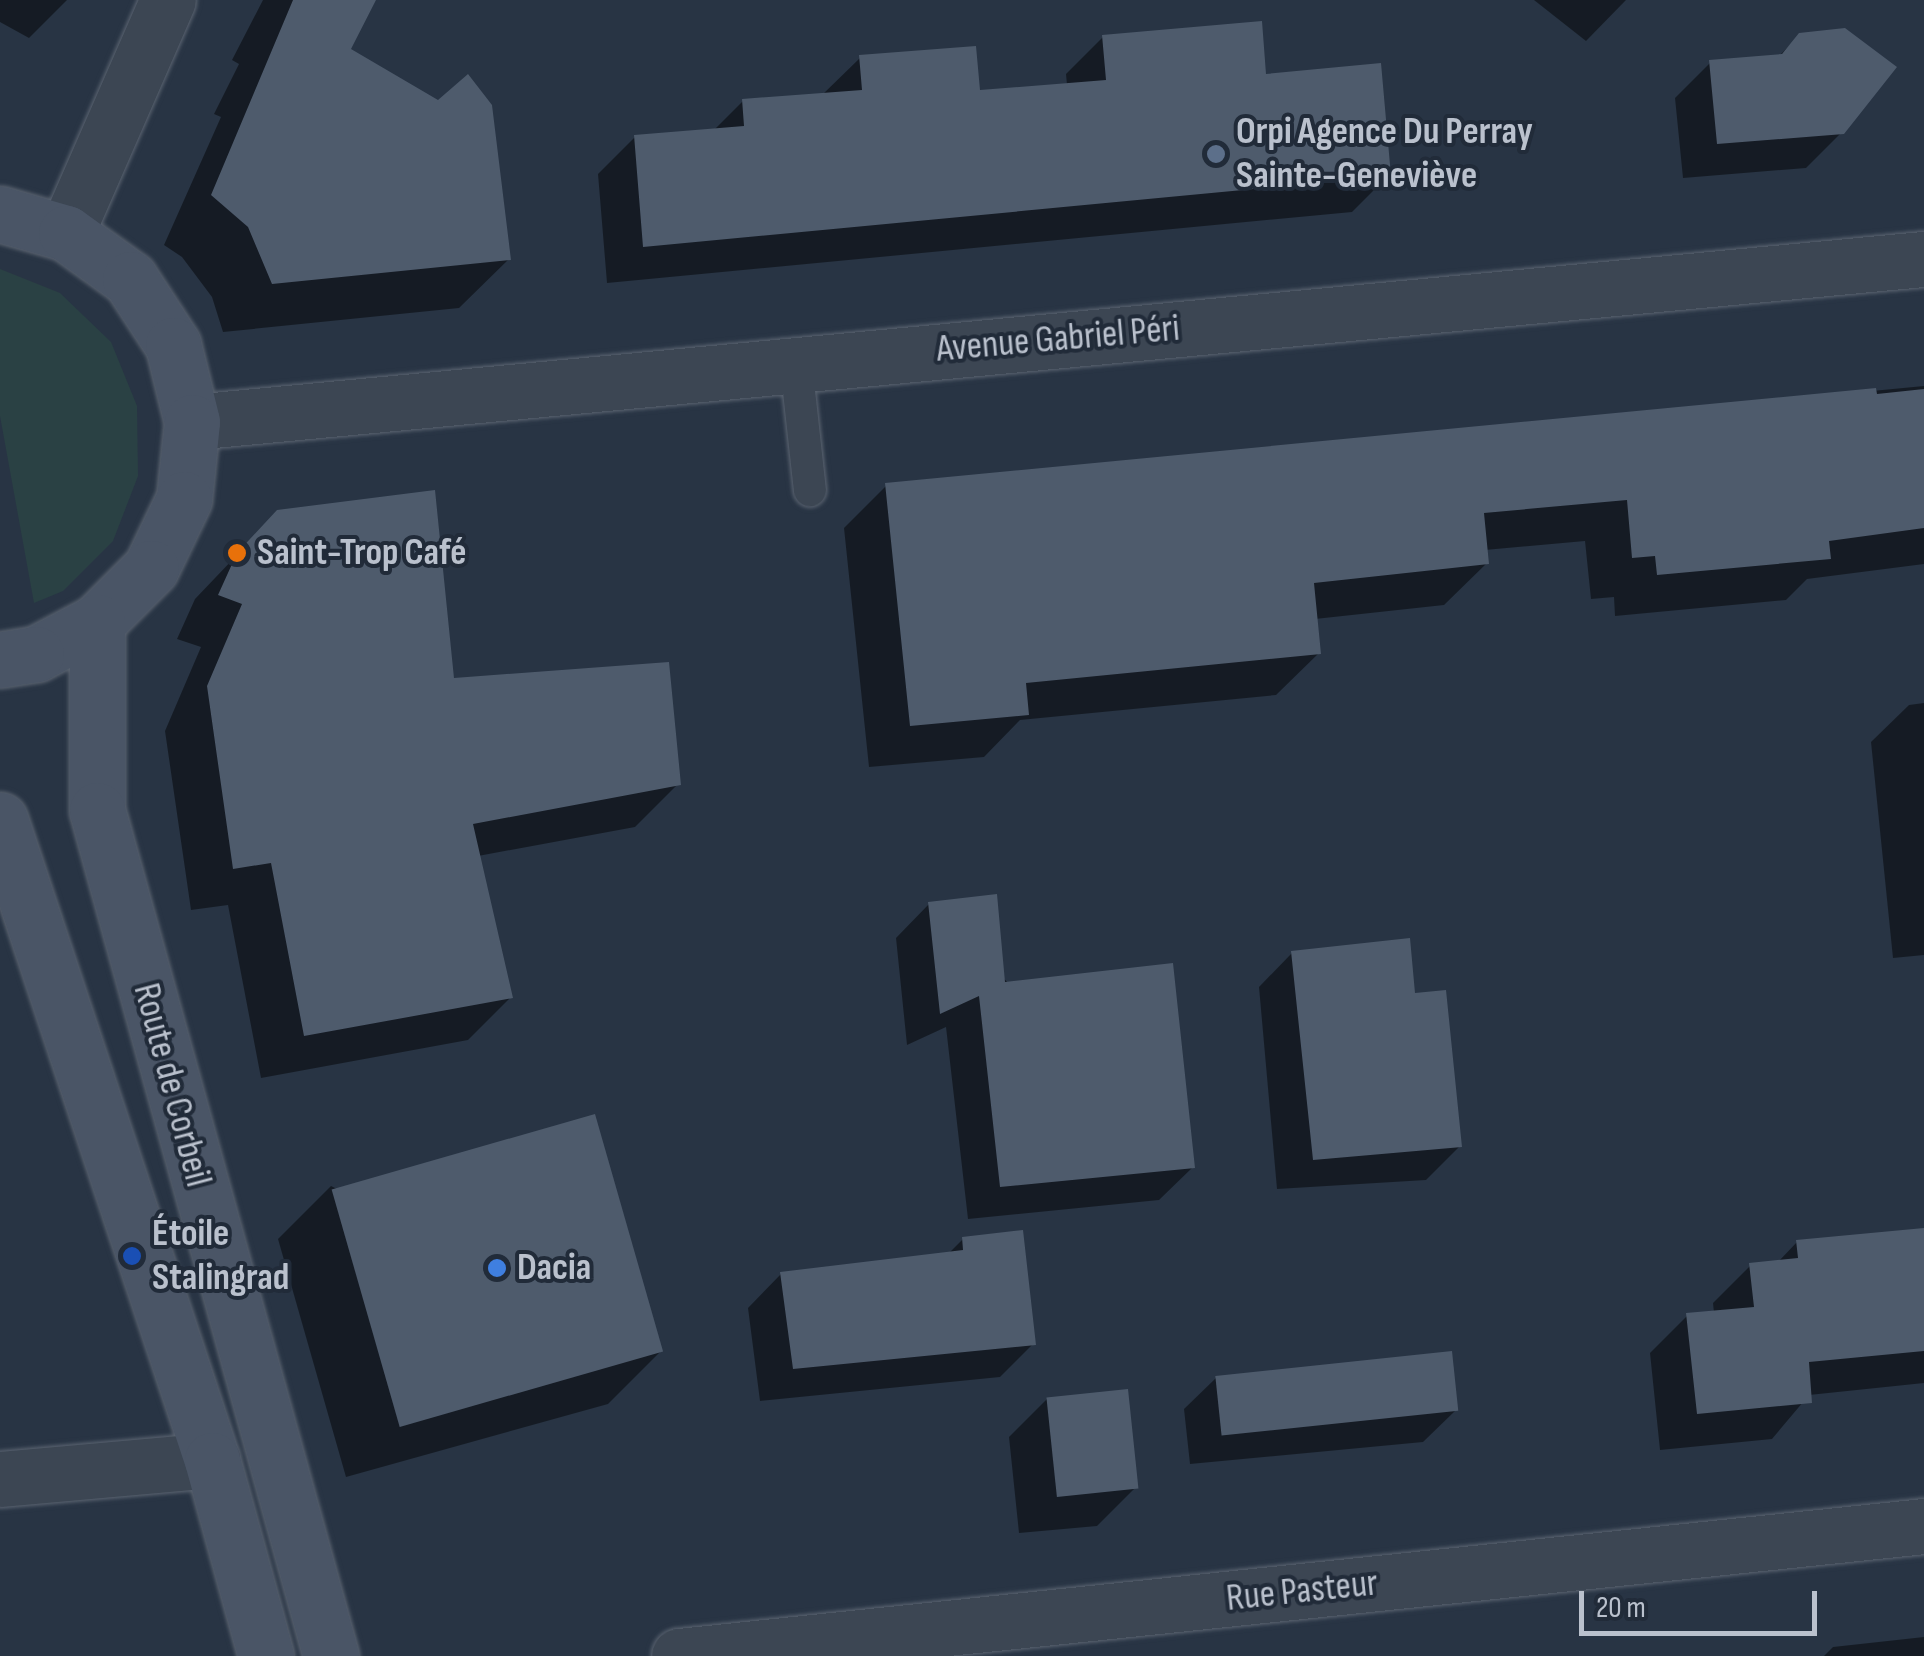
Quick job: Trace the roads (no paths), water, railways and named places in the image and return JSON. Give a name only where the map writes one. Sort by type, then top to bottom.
[{"type":"main road","points":[[0,214],[66,233],[130,279],[173,345],[192,422],[184,499],[151,568],[98,622],[36,654],[0,660]]},
{"type":"main road","name":"Route de Corbeil","points":[[98,622],[97,810],[331,1656]]},
{"type":"main road","name":"Route de Corbeil","points":[[0,820],[212,1460],[266,1656]]},
{"type":"street","points":[[66,233],[168,0]]},
{"type":"street","name":"Avenue Gabriel Péri","points":[[192,422],[1924,259]]},
{"type":"street","points":[[0,1480],[212,1460]]},
{"type":"street","name":"Rue Pasteur","points":[[679,1656],[1924,1526]]},
{"type":"lane","points":[[796,364],[810,490]]},
{"type":"place","name":"Orpi Agence Du Perray Sainte-Geneviève","points":[[1216,154]]},
{"type":"place","name":"Saint-Trop Café","points":[[237,553]]},
{"type":"place","name":"Étoile Stalingrad","points":[[132,1256]]},
{"type":"place","name":"Dacia","points":[[497,1268]]}]
